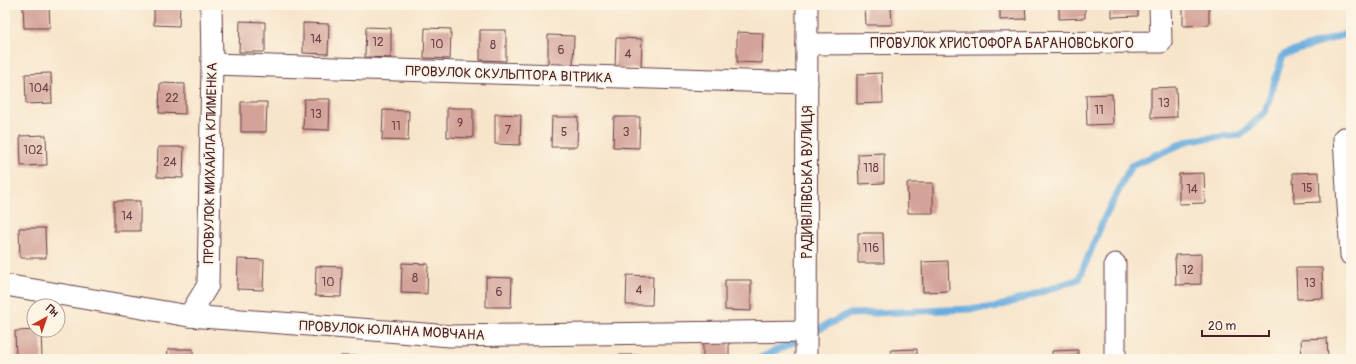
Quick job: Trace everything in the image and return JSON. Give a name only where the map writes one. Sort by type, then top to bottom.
[{"type":"street","name":"ПРОВУЛОК МИХАЙЛА КЛИМЕНКА","points":[[189,316],[208,285],[212,64],[211,5]]},
{"type":"street","name":"РАДИВІЛІВСЬКА ВУЛИЦЯ","points":[[806,359],[807,5]]},
{"type":"street","name":"ПРОВУЛОК ХРИСТОФОРА БАРАНОВСЬКОГО","points":[[807,44],[1161,42],[1160,5]]},
{"type":"street","name":"ПРОВУЛОК СКУЛЬПТОРА ВІТРИКА","points":[[212,64],[807,83]]},
{"type":"street","points":[[1344,138],[1351,255]]},
{"type":"street","points":[[1115,264],[1115,359]]},
{"type":"street","name":"ПРОВУЛОК ЮЛІАНА МОВЧАНА","points":[[5,285],[189,316],[451,336],[806,331]]},
{"type":"building","points":[[23,5],[49,5],[50,28],[24,28]]},
{"type":"building","points":[[154,5],[180,5],[179,26],[154,25]]},
{"type":"building","points":[[865,5],[891,5],[892,25],[866,25]]},
{"type":"building","points":[[1000,5],[1025,5],[1026,19],[1000,20]]},
{"type":"building","points":[[1059,5],[1085,5],[1085,18],[1059,19]]},
{"type":"building","points":[[1112,5],[1138,5],[1138,16],[1112,17]]},
{"type":"building","points":[[1183,5],[1209,5],[1209,25],[1183,26]]},
{"type":"building","points":[[240,21],[265,22],[265,52],[239,52]]},
{"type":"building","points":[[303,23],[329,24],[328,54],[303,53]]},
{"type":"building","points":[[366,27],[391,28],[391,58],[365,57]]},
{"type":"building","points":[[425,28],[451,29],[450,59],[424,58]]},
{"type":"building","points":[[480,30],[506,30],[506,61],[480,60]]},
{"type":"building","points":[[737,32],[763,33],[762,63],[737,62]]},
{"type":"building","points":[[548,35],[574,36],[573,66],[548,65]]},
{"type":"building","points":[[616,38],[642,39],[641,69],[615,68]]},
{"type":"building","points":[[51,73],[52,103],[26,104],[25,74]]},
{"type":"building","points":[[882,73],[883,103],[857,104],[857,74]]},
{"type":"building","points":[[160,83],[185,84],[185,114],[159,113]]},
{"type":"building","points":[[1176,87],[1177,117],[1151,118],[1151,88]]},
{"type":"building","points":[[1112,94],[1113,124],[1087,125],[1086,95]]},
{"type":"building","points":[[304,99],[330,99],[329,130],[303,129]]},
{"type":"building","points":[[241,102],[267,102],[266,132],[241,132]]},
{"type":"building","points":[[447,108],[473,108],[473,138],[447,137]]},
{"type":"building","points":[[383,110],[409,111],[408,141],[382,140]]},
{"type":"building","points":[[495,114],[521,115],[520,145],[495,144]]},
{"type":"building","points":[[552,117],[578,117],[577,147],[551,147]]},
{"type":"building","points":[[614,117],[640,117],[639,148],[613,147]]},
{"type":"building","points":[[46,135],[47,165],[21,166],[20,136]]},
{"type":"building","points":[[158,147],[184,147],[183,178],[157,177]]},
{"type":"building","points":[[884,153],[884,183],[859,184],[858,154]]},
{"type":"building","points":[[1319,172],[1320,202],[1294,203],[1293,173]]},
{"type":"building","points":[[1204,173],[1205,203],[1179,204],[1179,174]]},
{"type":"building","points":[[907,183],[933,183],[933,213],[908,213]]},
{"type":"building","points":[[114,201],[140,201],[140,231],[114,231]]},
{"type":"building","points":[[19,228],[45,228],[46,258],[20,258]]},
{"type":"building","points":[[858,233],[883,233],[884,263],[858,263]]},
{"type":"building","points":[[1201,254],[1201,284],[1176,285],[1175,255]]},
{"type":"building","points":[[238,259],[264,260],[263,290],[237,289]]},
{"type":"building","points":[[948,261],[949,291],[923,292],[922,262]]},
{"type":"building","points":[[402,263],[428,264],[427,294],[401,293]]},
{"type":"building","points":[[316,266],[342,267],[341,297],[315,296]]},
{"type":"building","points":[[1296,268],[1322,268],[1323,298],[1297,299]]},
{"type":"building","points":[[627,275],[653,276],[652,305],[626,305]]},
{"type":"building","points":[[486,277],[512,278],[511,307],[486,307]]},
{"type":"building","points":[[725,280],[751,280],[751,311],[725,310]]},
{"type":"building","points":[[15,331],[26,331],[26,338],[41,338],[42,359],[16,359]]},
{"type":"building","points":[[1327,338],[1328,359],[1302,359],[1301,339]]},
{"type":"building","points":[[703,342],[729,342],[729,359],[703,359]]},
{"type":"building","points":[[168,349],[193,349],[193,359],[167,359]]},
{"type":"building","points":[[917,349],[917,359],[892,359],[891,350]]},
{"type":"building","points":[[1078,350],[1078,359],[1052,359],[1052,351]]},
{"type":"building","points":[[620,355],[646,355],[646,359],[620,359]]},
{"type":"building","points":[[341,356],[367,356],[367,359],[341,359]]},
{"type":"building","points":[[1169,356],[1169,359],[1143,359],[1143,357]]},
{"type":"waterway","points":[[759,359],[849,314],[994,308],[1079,279],[1103,221],[1131,166],[1190,140],[1241,135],[1265,112],[1283,55],[1351,32]]}]
